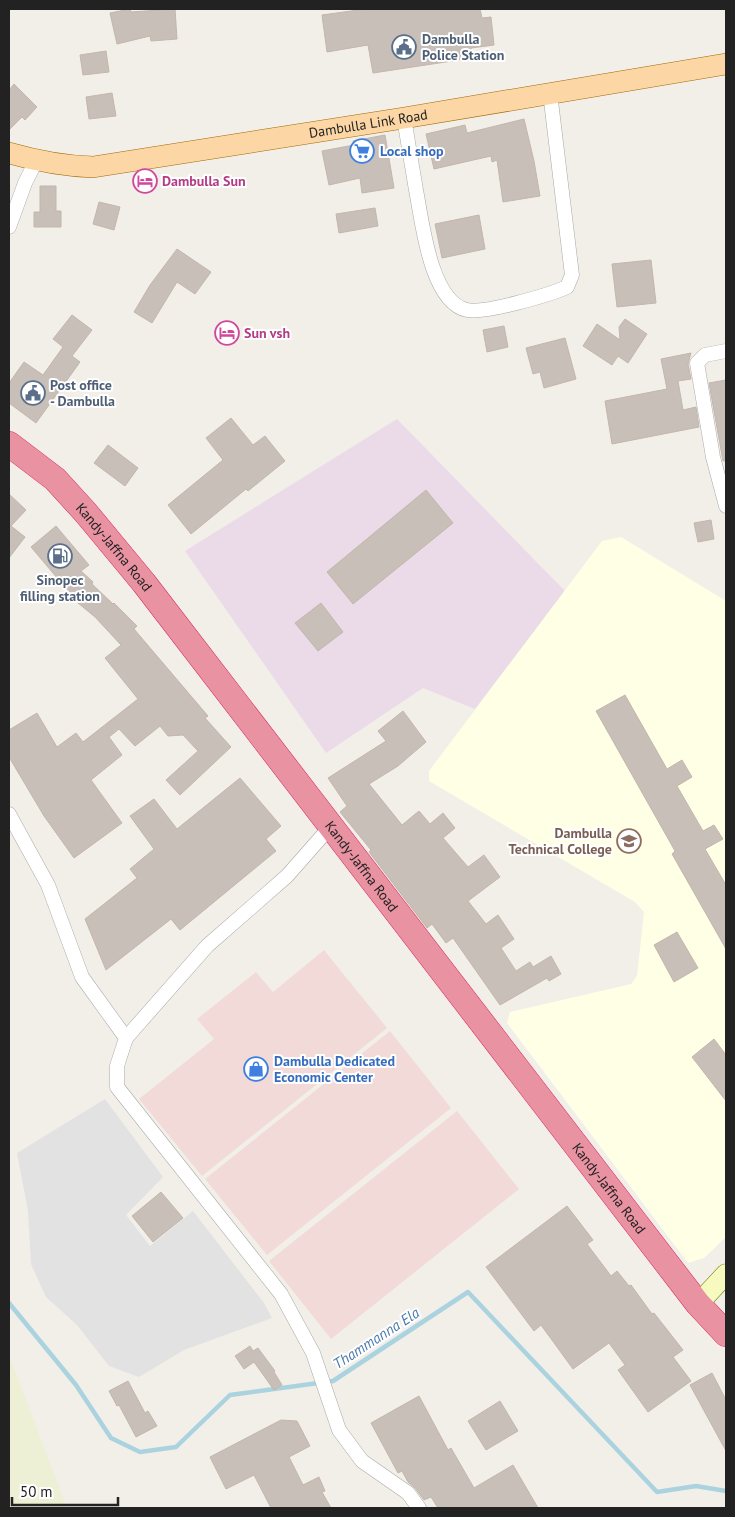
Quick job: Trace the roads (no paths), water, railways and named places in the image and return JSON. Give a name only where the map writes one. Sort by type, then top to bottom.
[{"type":"highway","name":"Kandy-Jaffna Road","points":[[9,444],[54,479],[86,513],[144,583],[698,1304],[726,1334]]},
{"type":"highway","name":"Kandy-Jaffna Road","points":[[698,1304],[726,1350]]},
{"type":"main road","name":"Dambulla Link Road","points":[[9,153],[36,161],[65,166],[92,167],[404,118],[726,64]]},
{"type":"street","points":[[404,118],[427,249],[435,275],[454,304],[467,310],[482,311],[567,287],[572,275],[550,94]]},
{"type":"street","points":[[9,227],[25,183],[36,161]]},
{"type":"street","points":[[726,351],[705,355],[697,363],[713,457],[726,506]]},
{"type":"street","points":[[9,814],[48,885],[82,977],[126,1038]]},
{"type":"street","points":[[331,826],[287,876],[207,946],[126,1038],[117,1066],[118,1087],[281,1294],[313,1353],[332,1414],[339,1430],[362,1461],[408,1493],[419,1508]]},
{"type":"street","points":[[698,1304],[726,1274]]},
{"type":"waterway","name":"Thammanna Ela","points":[[9,1303],[76,1385],[111,1438],[140,1452],[176,1447],[230,1395],[333,1381],[468,1292],[657,1492],[696,1486],[726,1491]]},
{"type":"place","name":"Dambulla Police Station","points":[[404,47]]},
{"type":"place","name":"Local shop","points":[[362,151]]},
{"type":"place","name":"Dambulla Sun","points":[[145,181]]},
{"type":"place","name":"Sun vsh","points":[[227,333]]},
{"type":"place","name":"Post office - Dambulla","points":[[33,393]]},
{"type":"place","name":"Sinopec filling station","points":[[60,556]]},
{"type":"place","name":"Dambulla Technical College","points":[[629,841]]},
{"type":"place","name":"Dambulla Dedicated Economic Center","points":[[256,1069]]}]
